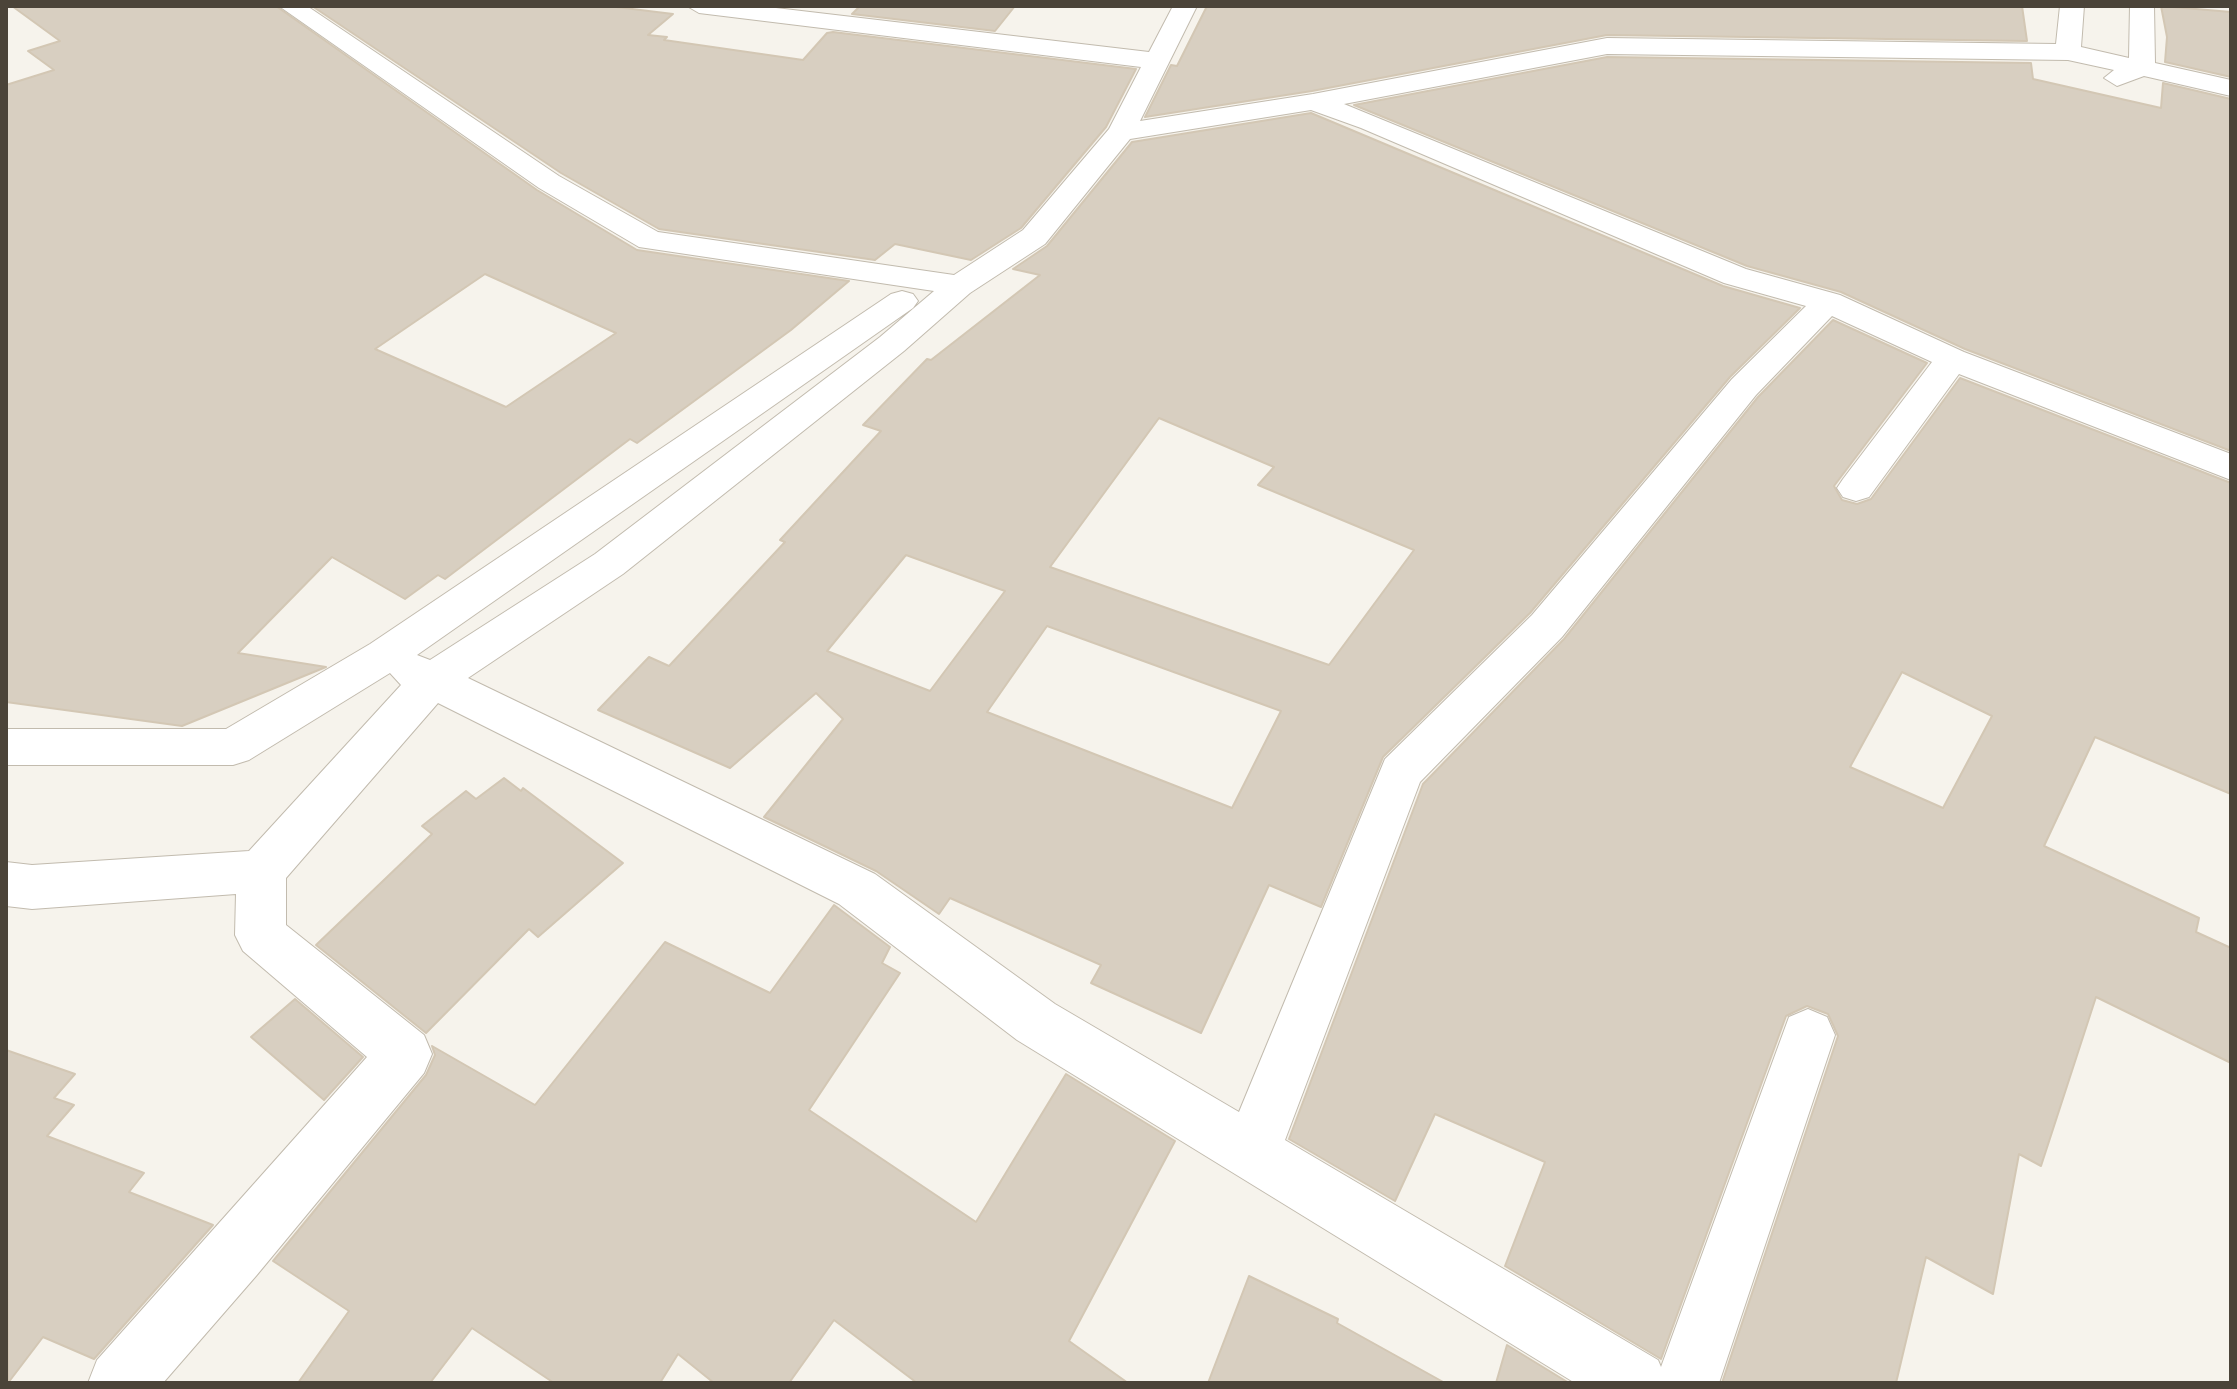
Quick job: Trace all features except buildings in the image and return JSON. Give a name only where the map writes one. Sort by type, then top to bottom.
[{"type":"street","points":[[291,6],[549,182],[650,240],[946,283]]},
{"type":"street","points":[[699,6],[1157,61]]},
{"type":"street","points":[[120,1383],[235,1255],[405,1054],[261,935],[261,871],[431,681],[609,564],[892,344],[946,283],[1030,252],[1121,132],[1185,6]]},
{"type":"street","points":[[2068,52],[2072,6]]},
{"type":"street","points":[[2142,6],[2142,68]]},
{"type":"street","points":[[1121,132],[1313,102],[1607,46],[2068,52],[2231,88]]},
{"type":"street","points":[[1371,122],[1563,66],[1652,62],[1946,76]]},
{"type":"street","points":[[2085,83],[2101,83],[2142,68]]},
{"type":"street","points":[[1313,102],[1371,122],[1735,276],[1828,302],[1952,359],[2231,468]]},
{"type":"street","points":[[6,747],[233,747],[385,655],[946,283],[1083,179]]},
{"type":"street","points":[[1252,1152],[1401,772],[1547,626],[1744,387],[1828,302]]},
{"type":"street","points":[[1856,488],[1952,359]]},
{"type":"street","points":[[385,655],[431,681],[857,889],[1036,1022],[1635,1383]]},
{"type":"street","points":[[15,894],[261,871]]},
{"type":"street","points":[[1687,1383],[1808,1035]]}]
